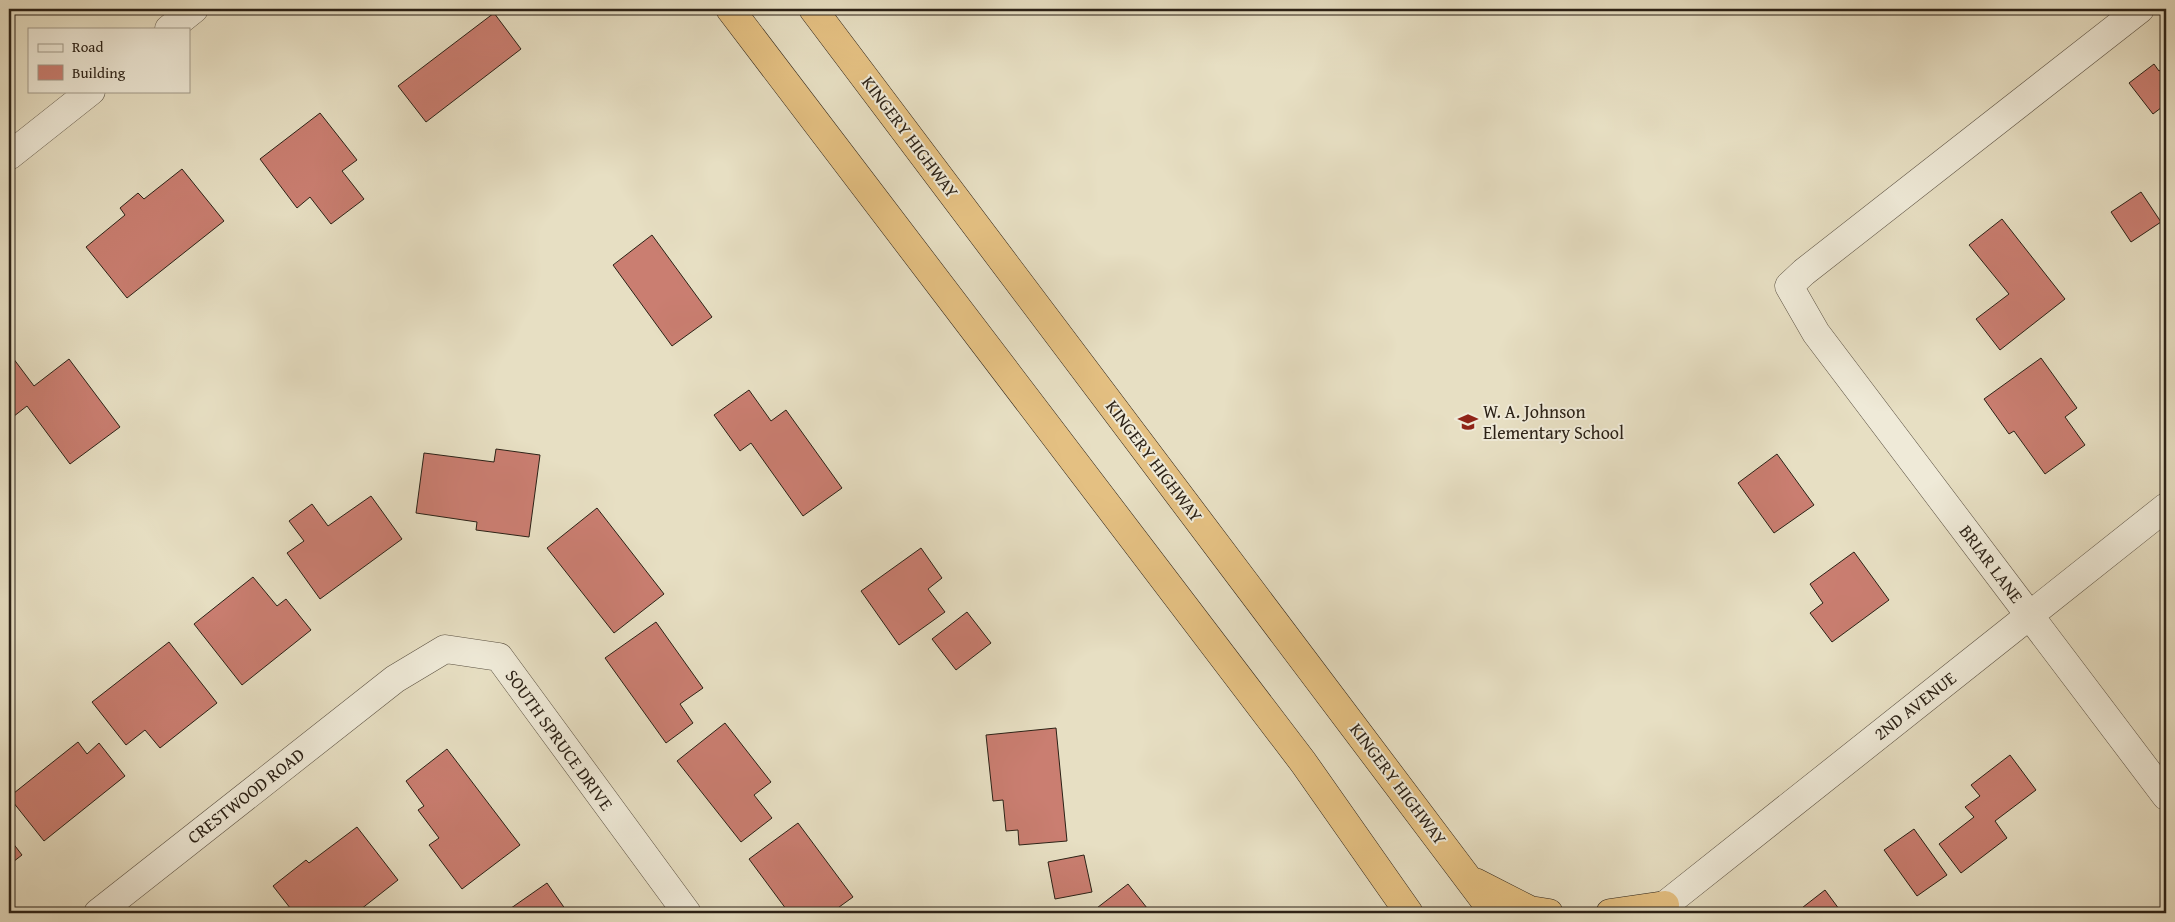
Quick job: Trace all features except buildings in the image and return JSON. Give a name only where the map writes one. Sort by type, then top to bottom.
[{"type":"highway","points":[[730,9],[1303,762],[1409,913]]},
{"type":"highway","name":"KINGERY HIGHWAY","points":[[813,9],[1494,913]]},
{"type":"highway","points":[[1379,870],[1389,913]]},
{"type":"highway","points":[[1470,879],[1530,910],[1549,913]]},
{"type":"highway","points":[[1610,913],[1662,909]]},
{"type":"street","points":[[170,28],[194,9]]},
{"type":"street","name":"BRIAR LANE","points":[[2140,9],[1804,272],[1789,286],[1816,333],[2166,796]]},
{"type":"street","points":[[9,156],[89,92]]},
{"type":"street","name":"2ND AVENUE","points":[[1662,909],[2166,507]]},
{"type":"street","name":"SOUTH SPRUCE DRIVE","points":[[395,679],[445,648],[499,657],[687,913]]},
{"type":"street","name":"CRESTWOOD ROAD","points":[[98,913],[395,679]]},
{"type":"place","name":"W. A. Johnson Elementary School","points":[[1468,422]]}]
